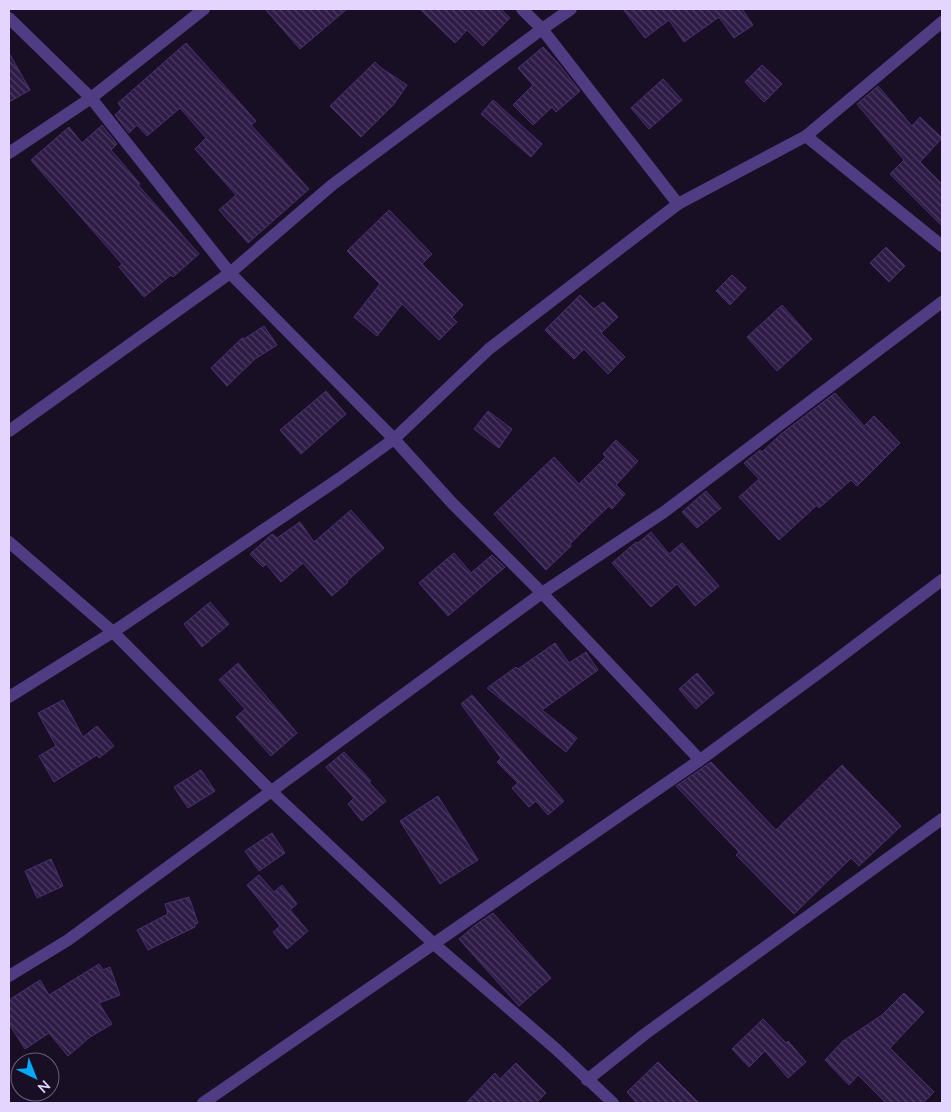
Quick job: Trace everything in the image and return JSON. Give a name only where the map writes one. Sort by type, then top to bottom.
[{"type":"street","points":[[9,153],[91,98],[204,9]]},
{"type":"street","points":[[522,9],[542,29],[678,204]]},
{"type":"street","points":[[9,431],[230,273],[332,185],[571,9]]},
{"type":"street","points":[[9,18],[91,98],[230,273],[394,439],[452,503],[542,593],[700,760]]},
{"type":"street","points":[[9,697],[113,632],[340,478],[394,439],[490,349],[678,204],[806,136],[942,22]]},
{"type":"street","points":[[806,136],[942,246]]},
{"type":"street","points":[[9,976],[68,940],[542,593],[664,512],[942,302]]},
{"type":"street","points":[[9,542],[113,632],[271,791],[434,944],[556,1049],[588,1080],[604,1100]]},
{"type":"street","points":[[203,1103],[700,760],[824,670],[942,580]]},
{"type":"street","points":[[588,1080],[645,1034],[942,819]]},
{"type":"building","points":[[265,9],[347,9],[300,49]]},
{"type":"building","points":[[420,9],[501,9],[510,18],[483,46],[467,30],[455,43]]},
{"type":"building","points":[[623,9],[742,9],[753,25],[734,38],[719,17],[684,42],[669,20],[645,38]]},
{"type":"building","points":[[186,43],[256,121],[251,125],[309,189],[248,243],[219,210],[236,195],[195,149],[206,138],[180,108],[147,136],[137,125],[129,133],[115,115],[122,108],[118,103]]},
{"type":"building","points":[[543,47],[580,91],[556,112],[552,107],[533,125],[513,105],[533,85],[518,68]]},
{"type":"building","points":[[9,53],[30,90],[9,102]]},
{"type":"building","points":[[375,62],[407,85],[394,104],[361,137],[330,106]]},
{"type":"building","points":[[762,65],[782,84],[764,102],[745,82]]},
{"type":"building","points":[[663,79],[682,100],[649,129],[631,108]]},
{"type":"building","points":[[878,86],[912,126],[920,117],[942,138],[920,162],[942,184],[942,226],[890,174],[904,160],[857,104]]},
{"type":"building","points":[[493,100],[542,144],[531,157],[481,114]]},
{"type":"building","points":[[102,125],[117,144],[111,150],[140,184],[138,185],[199,254],[173,277],[171,275],[144,297],[119,267],[122,264],[31,160],[69,127],[82,143]]},
{"type":"building","points":[[389,210],[432,254],[422,264],[463,305],[452,317],[457,322],[439,340],[402,304],[377,336],[354,317],[380,284],[347,251]]},
{"type":"building","points":[[886,247],[905,266],[889,282],[870,263]]},
{"type":"building","points":[[732,275],[746,288],[730,305],[716,291]]},
{"type":"building","points":[[580,295],[594,309],[603,302],[618,317],[601,333],[625,357],[608,374],[584,349],[574,359],[545,330]]},
{"type":"building","points":[[782,305],[812,339],[777,371],[747,337]]},
{"type":"building","points":[[264,326],[277,345],[255,359],[227,386],[211,368],[242,338],[244,339]]},
{"type":"building","points":[[326,391],[346,414],[301,454],[280,430]]},
{"type":"building","points":[[835,393],[864,426],[874,416],[900,443],[857,486],[851,480],[819,508],[817,505],[779,540],[739,497],[759,479],[744,463],[760,450],[762,452],[781,434]]},
{"type":"building","points":[[488,411],[512,429],[499,448],[474,429]]},
{"type":"building","points":[[616,440],[638,461],[616,485],[625,494],[612,509],[609,506],[588,526],[570,544],[571,546],[546,570],[494,514],[554,457],[579,484],[606,457],[603,454]]},
{"type":"building","points":[[706,491],[721,508],[697,528],[682,512]]},
{"type":"building","points":[[351,510],[384,548],[332,596],[303,563],[281,582],[266,564],[263,567],[250,554],[272,534],[277,538],[300,522],[314,542]]},
{"type":"building","points":[[651,532],[669,554],[682,543],[719,586],[695,606],[677,584],[651,607],[612,563],[636,542],[638,543]]},
{"type":"building","points":[[454,553],[471,573],[492,555],[505,567],[448,616],[419,583]]},
{"type":"building","points":[[210,602],[229,624],[202,647],[184,624]]},
{"type":"building","points":[[555,643],[569,663],[586,652],[598,670],[542,710],[577,738],[566,752],[487,688],[516,667],[518,669]]},
{"type":"building","points":[[238,663],[297,733],[271,756],[236,717],[245,709],[219,680]]},
{"type":"building","points":[[697,673],[714,693],[696,709],[679,689]]},
{"type":"building","points":[[472,695],[564,801],[548,815],[536,801],[529,807],[512,788],[518,783],[497,762],[501,758],[461,704]]},
{"type":"building","points":[[63,700],[83,737],[97,726],[114,746],[99,758],[97,755],[54,782],[39,756],[56,746],[38,713]]},
{"type":"building","points":[[344,752],[371,781],[369,782],[386,801],[362,821],[348,804],[354,798],[326,767]]},
{"type":"building","points":[[711,762],[776,830],[842,765],[901,826],[859,866],[851,858],[794,914],[736,855],[739,852],[676,786]]},
{"type":"building","points":[[201,770],[215,791],[188,808],[174,787]]},
{"type":"building","points":[[438,796],[478,860],[440,884],[400,821]]},
{"type":"building","points":[[272,833],[285,853],[259,871],[245,851]]},
{"type":"building","points":[[51,859],[63,886],[37,898],[25,871]]},
{"type":"building","points":[[259,875],[274,892],[282,885],[297,904],[290,910],[308,931],[287,949],[273,932],[280,926],[247,885]]},
{"type":"building","points":[[189,897],[198,923],[195,924],[195,927],[148,950],[137,930],[168,914],[165,904]]},
{"type":"building","points":[[493,913],[551,978],[519,1006],[459,939]]},
{"type":"building","points":[[99,964],[103,970],[110,967],[120,995],[99,1003],[112,1024],[90,1037],[68,1056],[49,1033],[25,1049],[9,1024],[9,1000],[40,980],[49,995]]},
{"type":"building","points":[[904,993],[924,1012],[890,1048],[934,1092],[923,1103],[886,1103],[858,1075],[849,1085],[825,1060],[843,1041],[882,1015]]},
{"type":"building","points":[[763,1019],[786,1043],[788,1041],[806,1062],[788,1078],[765,1051],[749,1067],[732,1049]]},
{"type":"building","points":[[658,1062],[699,1103],[637,1103],[627,1092]]},
{"type":"building","points":[[516,1063],[546,1093],[536,1103],[466,1103],[495,1073],[500,1079]]}]
